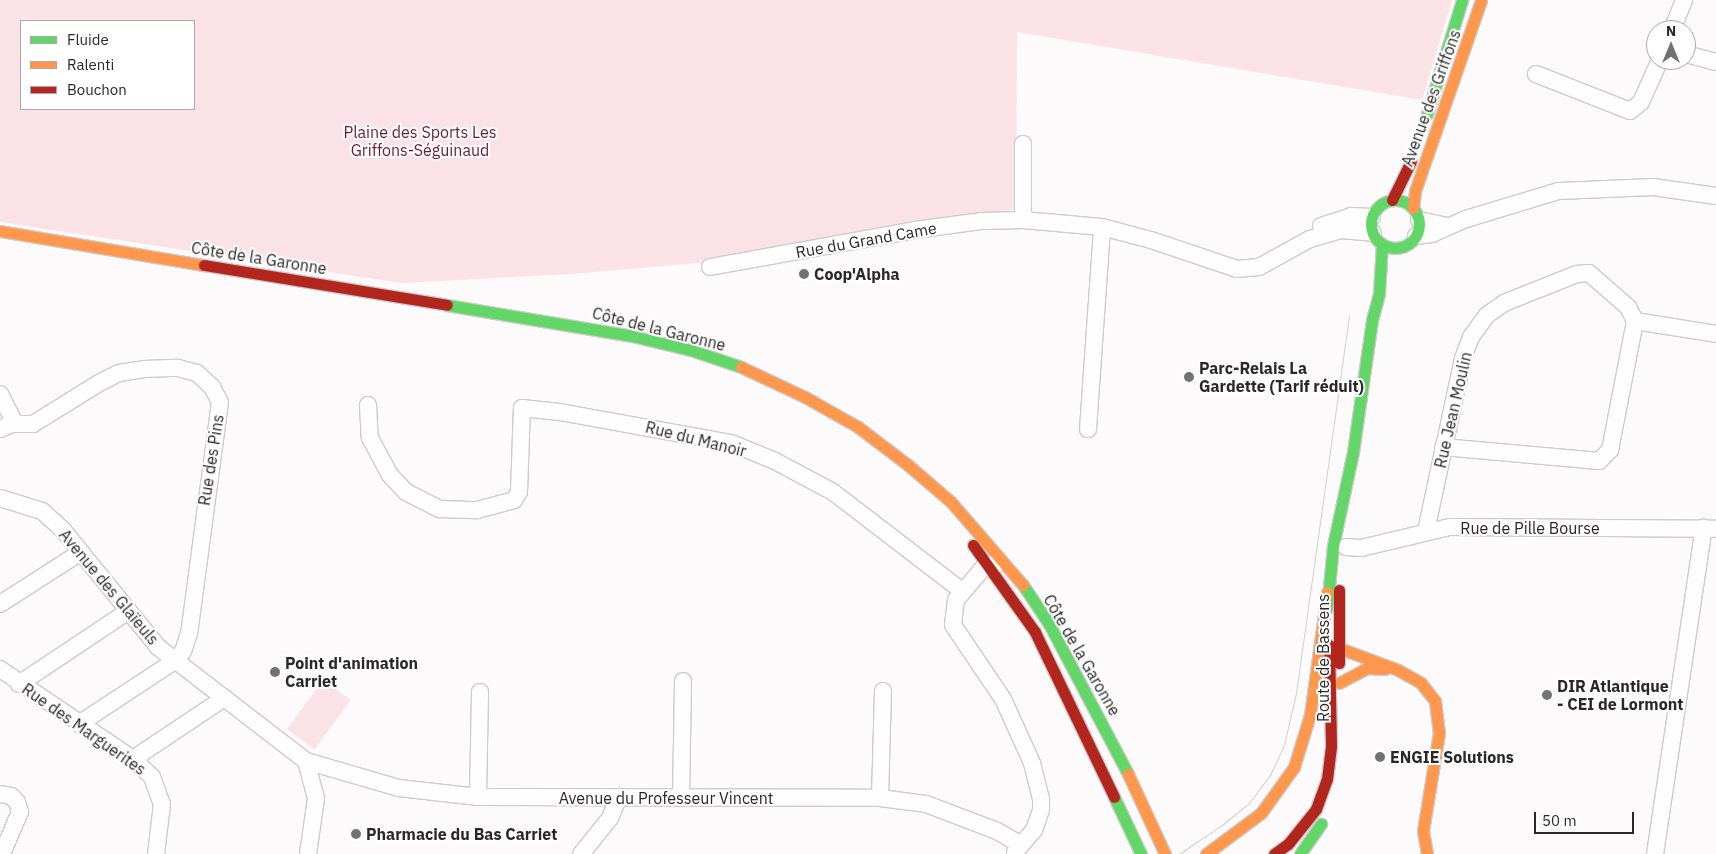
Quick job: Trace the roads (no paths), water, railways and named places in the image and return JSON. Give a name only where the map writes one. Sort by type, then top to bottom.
[{"type":"main road","name":"Avenue des Griffons","points":[[1424,125],[1462,0]]},
{"type":"main road","name":"Avenue des Griffons","points":[[1409,242],[1416,214],[1415,191],[1481,0]]},
{"type":"main road","name":"Avenue des Griffons","points":[[1392,200],[1402,185],[1414,153]]},
{"type":"main road","points":[[1379,293],[1376,231],[1379,206],[1392,200],[1416,214]]},
{"type":"main road","points":[[1206,854],[1261,813],[1294,767],[1310,715],[1327,592],[1353,452],[1372,320],[1379,293],[1409,242],[1376,231]]},
{"type":"main road","name":"Côte de la Garonne","points":[[0,232],[585,328],[691,350],[749,370],[805,397],[858,427],[951,502],[1012,569],[1050,624],[1120,756],[1165,854]]},
{"type":"main road","name":"Côte de la Garonne","points":[[493,326],[600,344]]},
{"type":"main road","points":[[746,383],[817,418]]},
{"type":"main road","name":"Route de Bassens","points":[[1300,854],[1317,832],[1338,780],[1338,594],[1346,547],[1353,452]]},
{"type":"main road","points":[[894,470],[908,481]]},
{"type":"main road","name":"Côte de la Garonne","points":[[954,525],[988,564],[1035,632],[1141,854]]},
{"type":"main road","points":[[1274,854],[1288,844],[1316,809],[1327,779],[1332,746],[1327,592]]},
{"type":"main road","points":[[1339,648],[1398,670],[1421,683],[1435,701],[1439,718],[1423,830],[1427,854]]},
{"type":"main road","points":[[1339,683],[1367,668],[1398,670]]},
{"type":"street","points":[[1676,20],[1684,0]]},
{"type":"street","points":[[1696,57],[1716,62]]},
{"type":"street","points":[[1536,74],[1630,111],[1642,102],[1656,70]]},
{"type":"street","points":[[1022,144],[1022,220]]},
{"type":"street","points":[[1409,242],[1448,226],[1559,191],[1653,187],[1716,196]]},
{"type":"street","points":[[1416,214],[1448,226]]},
{"type":"street","name":"Rue du Grand Came","points":[[710,267],[915,230],[1022,220],[1102,228],[1151,240],[1237,269],[1265,265],[1310,239],[1329,222],[1351,216],[1376,231]]},
{"type":"street","points":[[1088,429],[1102,228]]},
{"type":"street","name":"Rue Jean Moulin","points":[[1426,531],[1463,358],[1471,337],[1487,315],[1504,303],[1577,274],[1589,273],[1628,307],[1635,320]]},
{"type":"street","points":[[1443,447],[1600,461],[1610,450],[1635,320],[1716,334]]},
{"type":"street","name":"Rue des Pins","points":[[6,426],[33,424],[99,383],[136,370],[178,368],[197,373],[212,387],[220,402],[211,486],[202,518],[189,634],[183,651],[176,660]]},
{"type":"street","points":[[0,394],[11,412],[6,426]]},
{"type":"street","name":"Rue du Manoir","points":[[368,405],[370,438],[390,475],[406,492],[440,509],[478,510],[514,500],[519,492],[522,408],[658,428],[731,444],[775,461],[833,492],[967,588]]},
{"type":"street","name":"Avenue des Glaïeuls","points":[[2,501],[42,511],[81,552],[158,647],[306,761]]},
{"type":"street","name":"Rue de Pille Bourse","points":[[1346,547],[1361,548],[1426,531],[1450,527],[1710,529]]},
{"type":"street","points":[[1655,854],[1710,529]]},
{"type":"street","points":[[0,604],[81,552]]},
{"type":"street","points":[[1012,569],[988,564],[967,588],[952,610],[953,625],[1002,699],[1032,763],[1041,799],[1038,822],[1017,850]]},
{"type":"street","points":[[967,588],[1004,587]]},
{"type":"street","points":[[19,684],[128,612]]},
{"type":"street","points":[[79,724],[176,660]]},
{"type":"street","name":"Rue des Marguerites","points":[[0,669],[19,684],[132,759],[152,777],[162,804],[156,854]]},
{"type":"street","points":[[681,798],[683,680]]},
{"type":"street","points":[[880,798],[883,691]]},
{"type":"street","points":[[478,797],[480,692]]},
{"type":"street","points":[[132,759],[224,698]]},
{"type":"street","points":[[306,761],[316,798],[312,853]]},
{"type":"street","name":"Avenue du Professeur Vincent","points":[[306,761],[399,788],[478,797],[880,798],[926,804],[953,813],[997,830],[1017,850]]},
{"type":"street","points":[[0,794],[10,796],[17,802],[20,812],[2,854]]},
{"type":"street","points":[[581,854],[610,818],[618,797]]},
{"type":"tram line","points":[[1179,854],[1222,825],[1249,803],[1270,775],[1284,745],[1296,693],[1349,316]]},
{"type":"place","name":"Coop'Alpha","points":[[804,274]]},
{"type":"place","name":"Parc-Relais La Gardette (Tarif réduit)","points":[[1189,377]]},
{"type":"place","name":"Point d'animation Carriet","points":[[275,672]]},
{"type":"place","name":"DIR Atlantique - CEI de Lormont","points":[[1547,695]]},
{"type":"place","name":"ENGIE Solutions","points":[[1380,757]]},
{"type":"place","name":"Pharmacie du Bas Carriet","points":[[356,834]]},
{"type":"park label","name":"Plaine des Sports Les Griffons-Séguinaud","points":[[420,141]]}]
